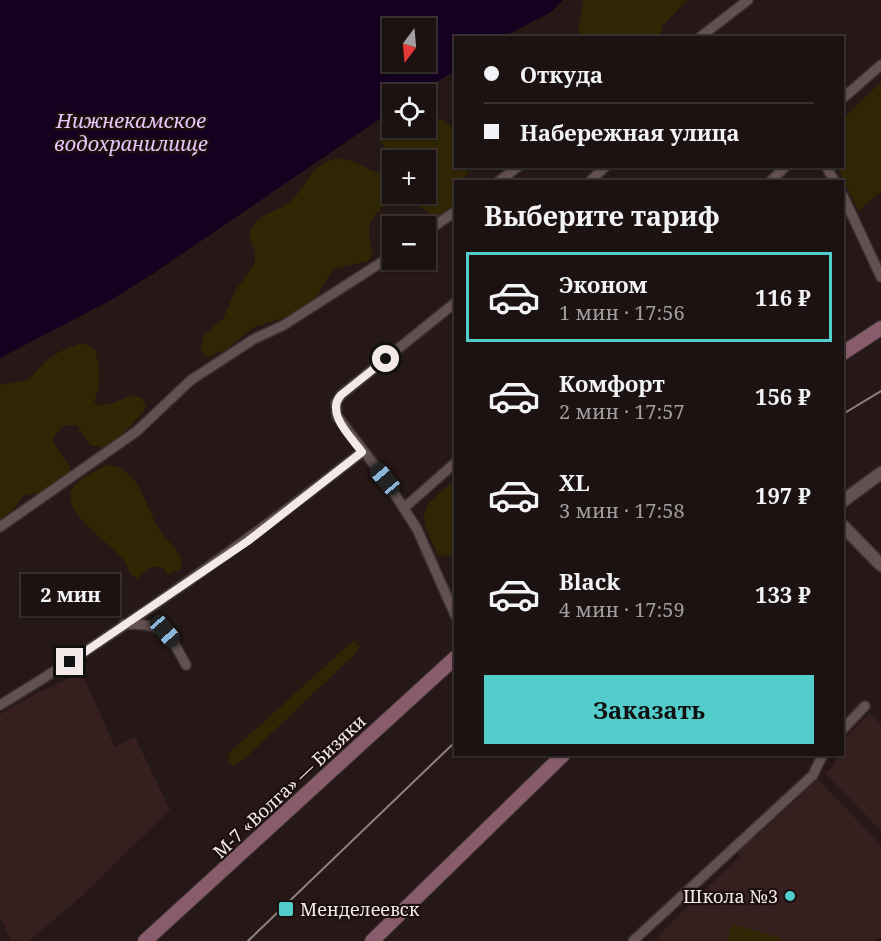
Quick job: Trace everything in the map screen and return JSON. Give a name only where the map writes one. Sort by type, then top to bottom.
[{"type":"main road","points":[[844,351],[881,328]]},
{"type":"main road","name":"М-7 «Волга» — Бизяки","points":[[145,941],[454,659]]},
{"type":"main road","points":[[372,941],[562,756]]},
{"type":"street","points":[[702,36],[748,0]]},
{"type":"street","points":[[844,97],[881,65]]},
{"type":"street","points":[[501,180],[516,168]]},
{"type":"street","points":[[592,180],[604,168]]},
{"type":"street","points":[[772,180],[784,168]]},
{"type":"street","points":[[844,198],[881,278]]},
{"type":"street","points":[[436,225],[454,212]]},
{"type":"street","points":[[0,527],[136,431],[191,380],[254,339],[284,325],[382,262]]},
{"type":"street","points":[[454,304],[338,399],[337,416],[362,452],[385,479],[417,529],[454,612]]},
{"type":"street","points":[[0,705],[86,652],[248,541],[362,452]]},
{"type":"street","points":[[404,508],[454,464]]},
{"type":"street","points":[[844,500],[881,473]]},
{"type":"street","points":[[844,527],[881,565]]},
{"type":"street","points":[[124,624],[152,625],[165,631],[186,666]]},
{"type":"street","points":[[844,728],[865,706]]},
{"type":"street","points":[[633,941],[813,774],[822,756]]},
{"type":"shaded area","points":[[583,0],[687,0],[662,26],[661,36],[578,36]]},
{"type":"shaded area","points":[[881,82],[881,191],[859,211],[838,168],[844,168],[844,118]]},
{"type":"shaded area","points":[[436,118],[441,119],[454,129],[454,168],[469,168],[464,180],[454,180],[454,216],[444,222],[414,204],[436,204],[436,150],[386,148],[380,140],[381,135],[382,138],[436,138]]},
{"type":"shaded area","points":[[332,160],[347,160],[382,173],[382,204],[386,204],[374,216],[369,228],[373,253],[368,261],[333,269],[318,295],[291,316],[254,327],[226,350],[207,357],[201,350],[204,335],[223,319],[235,291],[255,263],[255,252],[249,234],[258,220],[292,200],[312,174],[324,163]]},
{"type":"shaded area","points":[[83,343],[95,349],[97,356],[99,381],[94,401],[97,405],[111,404],[133,395],[142,398],[146,407],[131,426],[104,448],[90,445],[77,425],[63,426],[53,437],[70,469],[68,474],[43,492],[24,495],[9,515],[0,521],[0,385],[28,380],[46,361],[61,351]]},
{"type":"shaded area","points":[[108,465],[119,467],[134,481],[159,529],[178,552],[181,569],[167,575],[165,570],[153,567],[138,579],[118,554],[75,511],[71,501],[73,487],[87,476]]},
{"type":"shaded area","points":[[454,481],[454,554],[447,556],[438,554],[424,519],[428,505]]},
{"type":"shaded area","points":[[354,640],[360,647],[354,655],[242,761],[233,765],[229,763],[228,754]]},
{"type":"shaded area","points":[[82,673],[115,747],[135,737],[170,810],[74,903],[29,941],[11,941],[0,917],[0,714],[35,694]]},
{"type":"shaded area","points":[[870,713],[881,724],[881,831],[825,773],[835,764],[835,758],[832,756],[844,756],[844,739]]},
{"type":"shaded area","name":"Школа №3","points":[[818,779],[881,845],[881,937],[874,941],[662,941],[657,937],[740,856],[737,852],[754,835],[756,837]]},
{"type":"shaded area","points":[[732,924],[781,938],[780,941],[727,941]]},
{"type":"water","name":"Нижнекамское водохранилище","points":[[0,0],[563,0],[551,12],[505,36],[454,36],[454,71],[433,84],[382,84],[382,118],[111,300],[0,358]]},
{"type":"railway","points":[[844,413],[881,391]]},
{"type":"railway","points":[[248,941],[454,743]]},
{"type":"place","name":"Школа №3","points":[[790,896]]},
{"type":"place","name":"Менделеевск","points":[[286,909]]},
{"type":"route","points":[[70,662],[248,541],[362,452],[337,416],[336,403],[341,395],[386,359]]}]
